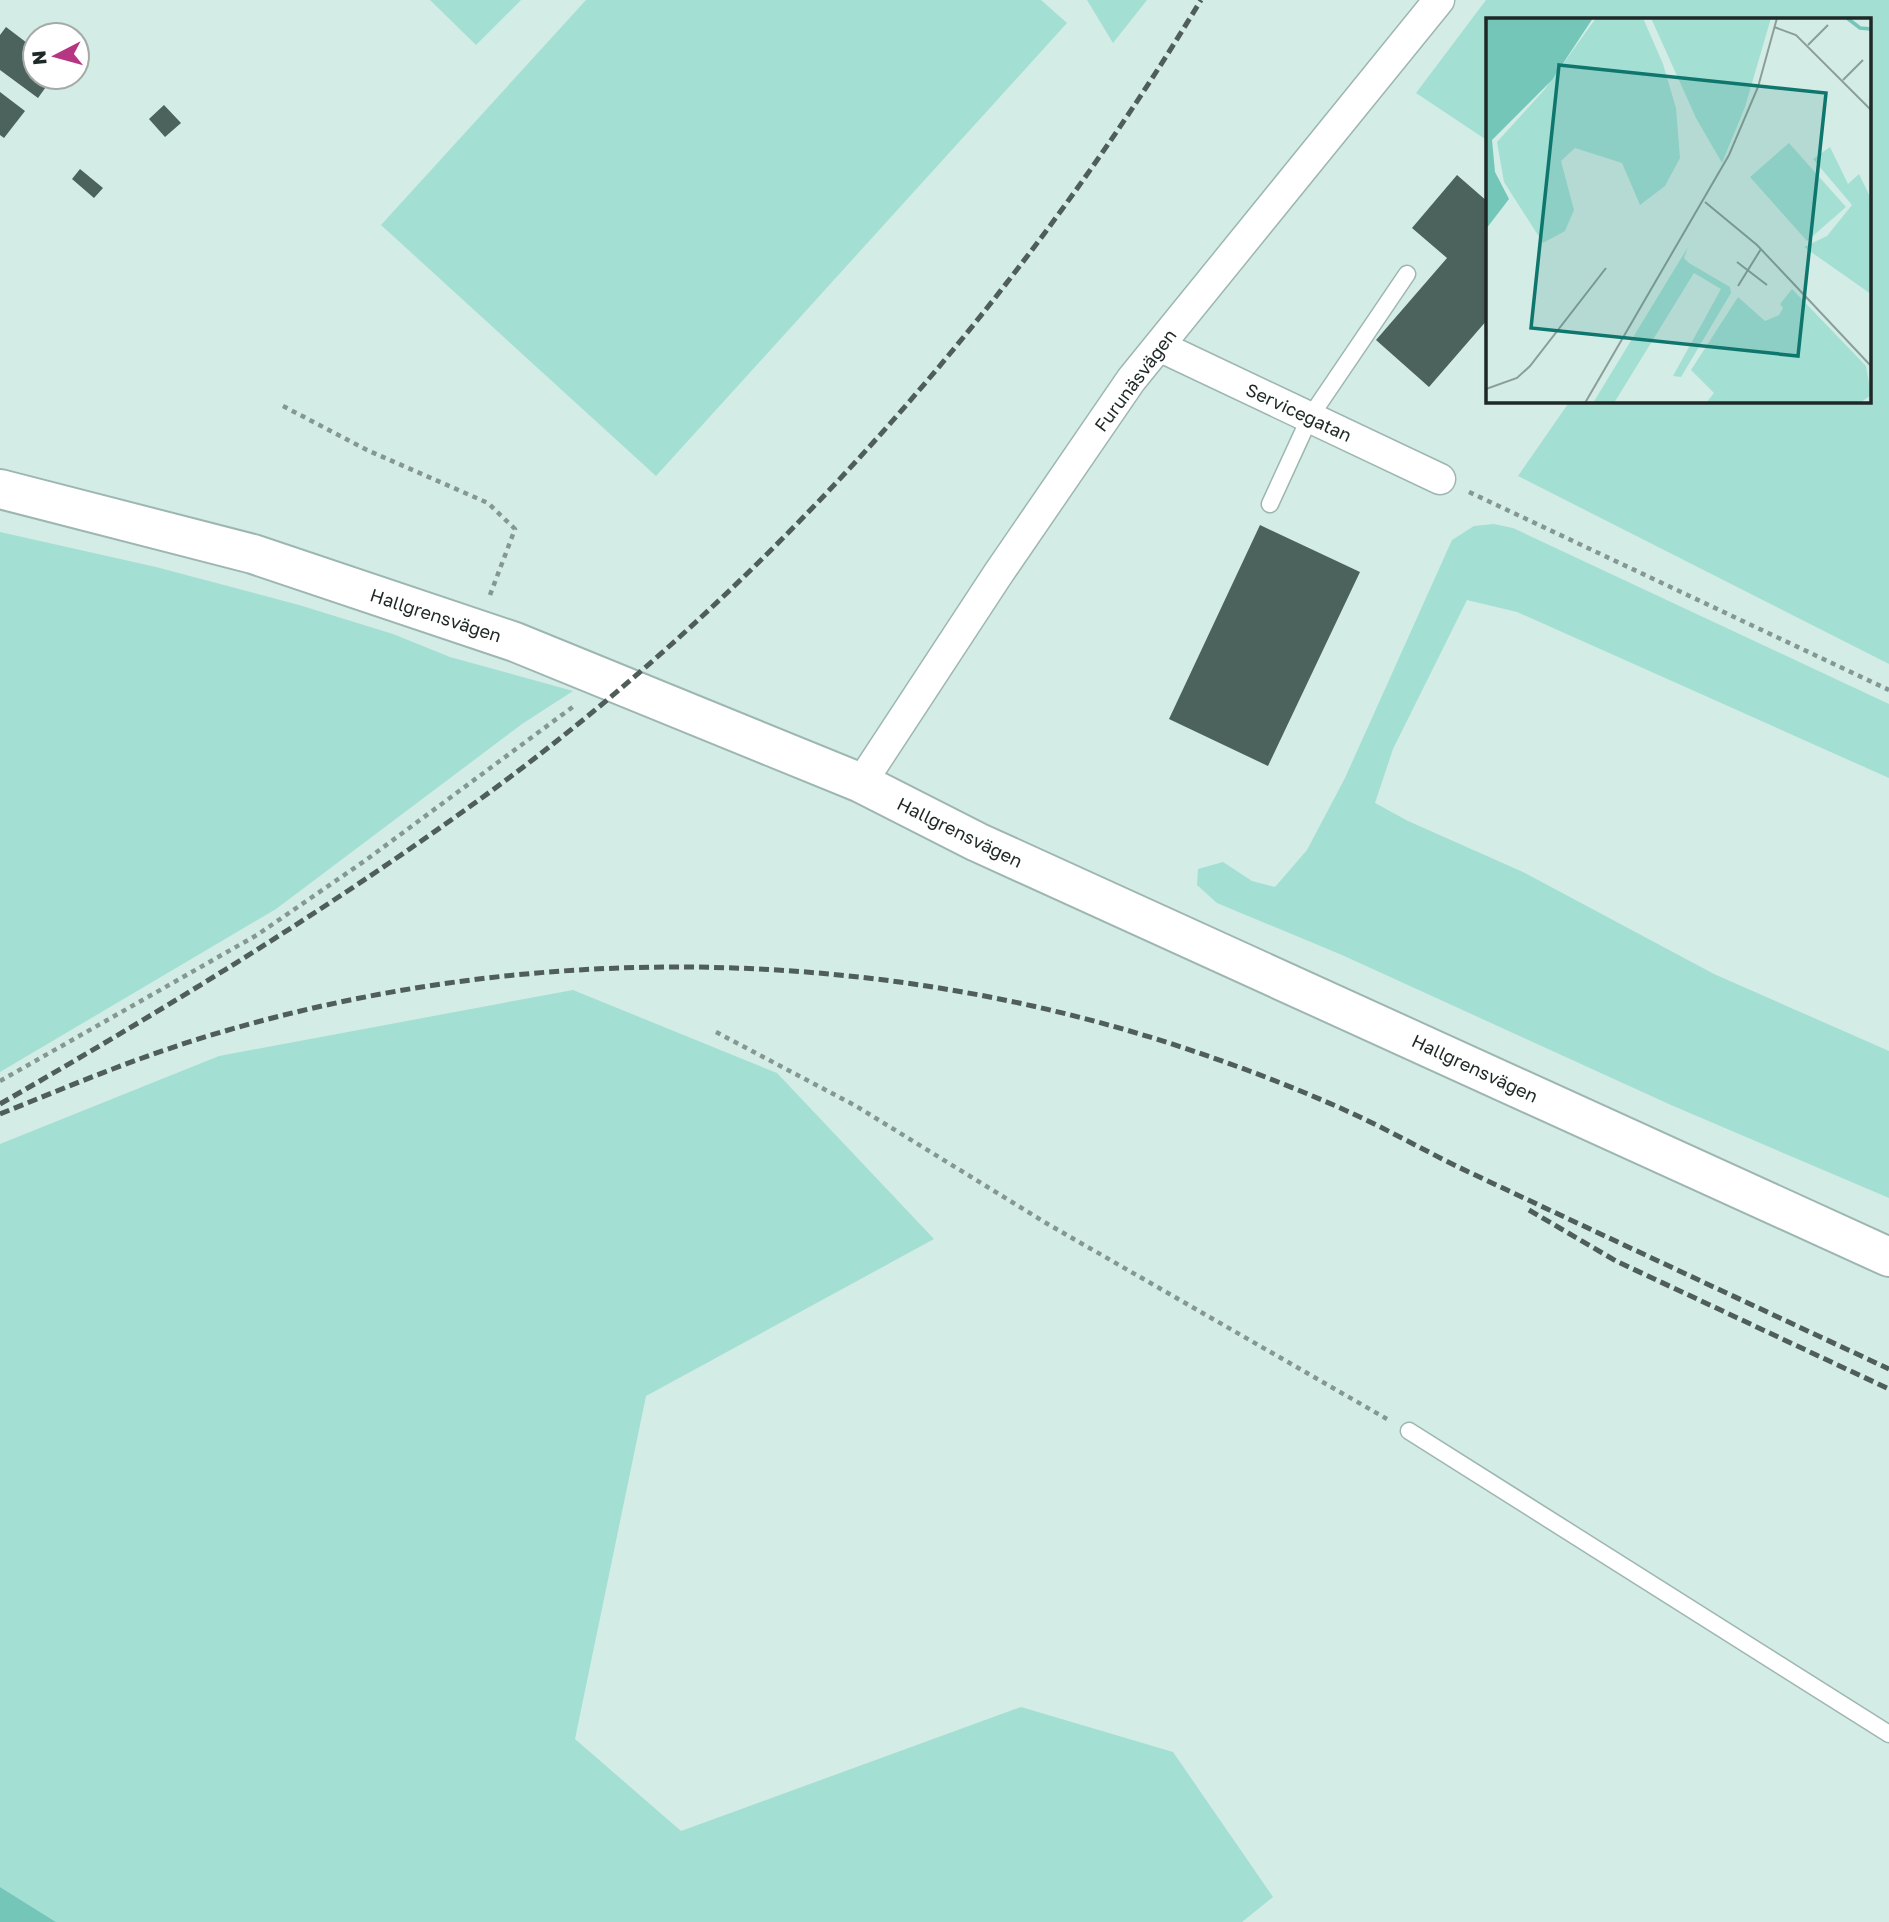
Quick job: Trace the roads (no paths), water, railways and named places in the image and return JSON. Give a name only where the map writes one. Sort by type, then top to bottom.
[{"type":"street","name":"Furunäsvägen","points":[[861,783],[998,574],[1131,380],[1439,0]]},
{"type":"street","name":"Servicegatan","points":[[1159,346],[1440,479]]},
{"type":"street","name":"Hallgrensvägen","points":[[0,489],[253,554],[477,629],[623,685],[861,783],[977,842],[1889,1257]]},
{"type":"lane","points":[[1270,504],[1310,417],[1407,274]]},
{"type":"lane","points":[[1409,1432],[1889,1734]]},
{"type":"railway","points":[[0,1104],[246,957],[366,879],[483,797],[588,715],[690,627],[788,533],[881,434],[969,330],[1052,223],[1130,112],[1201,0]]},
{"type":"railway","points":[[0,1114],[139,1059],[225,1031],[345,1001],[466,981],[590,969],[713,967],[837,975],[960,991],[1081,1018],[1199,1053],[1304,1092],[1889,1369]]},
{"type":"railway","points":[[1529,1210],[1616,1261],[1889,1389]]}]
